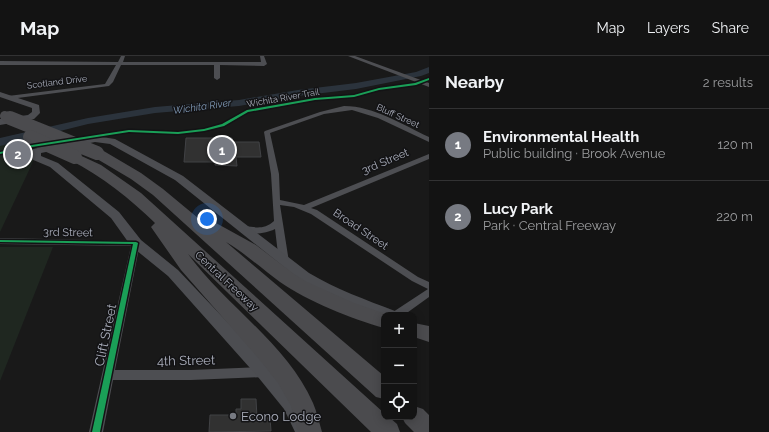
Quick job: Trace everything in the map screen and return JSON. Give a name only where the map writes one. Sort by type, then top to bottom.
[{"type":"highway","name":"Central Freeway","points":[[1,118],[97,154],[136,176],[177,208],[381,387]]},
{"type":"highway","name":"Central Freeway","points":[[1,118],[75,157],[106,175],[136,196],[388,432]]},
{"type":"highway","points":[[136,196],[187,266],[267,353],[286,377],[302,404],[310,432]]},
{"type":"highway","points":[[177,208],[250,249],[287,278],[300,286],[347,308],[381,320]]},
{"type":"highway","points":[[417,331],[429,334]]},
{"type":"highway","points":[[417,419],[429,430]]},
{"type":"main road","points":[[0,94],[36,107],[36,113],[30,117],[1,118]]},
{"type":"main road","points":[[304,432],[291,404],[264,372],[173,273],[136,243],[115,215],[54,165],[35,157],[37,151],[95,139],[112,141],[179,178],[284,262],[322,287],[350,300],[382,312]]},
{"type":"main road","points":[[417,324],[429,328]]},
{"type":"street","points":[[119,64],[122,56]]},
{"type":"street","points":[[0,63],[264,64],[262,56]]},
{"type":"street","points":[[351,56],[429,85]]},
{"type":"street","name":"Scotland Drive","points":[[10,97],[107,85],[119,64]]},
{"type":"street","points":[[217,64],[217,78]]},
{"type":"street","name":"Bluff Street","points":[[276,202],[275,174],[267,132],[337,109],[359,109],[429,140]]},
{"type":"street","name":"3rd Street","points":[[306,207],[429,156]]},
{"type":"street","points":[[276,202],[284,262]]},
{"type":"street","name":"Broad Street","points":[[276,202],[306,207],[415,279],[429,286]]},
{"type":"street","points":[[243,229],[262,231],[273,228],[278,222]]},
{"type":"street","name":"3rd Street","points":[[0,241],[136,243]]},
{"type":"street","name":"Clift Street","points":[[96,432],[136,243]]},
{"type":"street","points":[[401,312],[429,292]]},
{"type":"street","name":"4th Street","points":[[108,375],[191,375],[264,372]]},
{"type":"shaded area","points":[[11,139],[37,151],[0,232],[0,142]]},
{"type":"shaded area","points":[[0,247],[53,247],[0,381]]},
{"type":"building","points":[[186,138],[232,138],[233,142],[259,142],[261,157],[236,157],[237,166],[215,165],[215,162],[184,162]]},
{"type":"building","name":"Econo Lodge","points":[[241,399],[256,399],[257,418],[270,418],[271,431],[209,432],[210,415],[236,415],[236,409],[241,409]]},
{"type":"waterway","name":"Wichita River","points":[[0,142],[88,121],[155,110],[239,103],[298,93],[356,86],[418,74],[429,70]]},
{"type":"cycle path","name":"Wichita River Trail","points":[[0,153],[32,146],[129,131],[178,133],[204,130],[223,125],[247,111],[315,99],[354,96],[379,89],[416,84],[429,79]]},
{"type":"cycle path","points":[[0,241],[136,243],[96,432]]},
{"type":"place","name":"Environmental Health","points":[[222,150]]},
{"type":"place","name":"Lucy Park","points":[[18,154]]},
{"type":"place","name":"Econo Lodge","points":[[233,416]]}]
